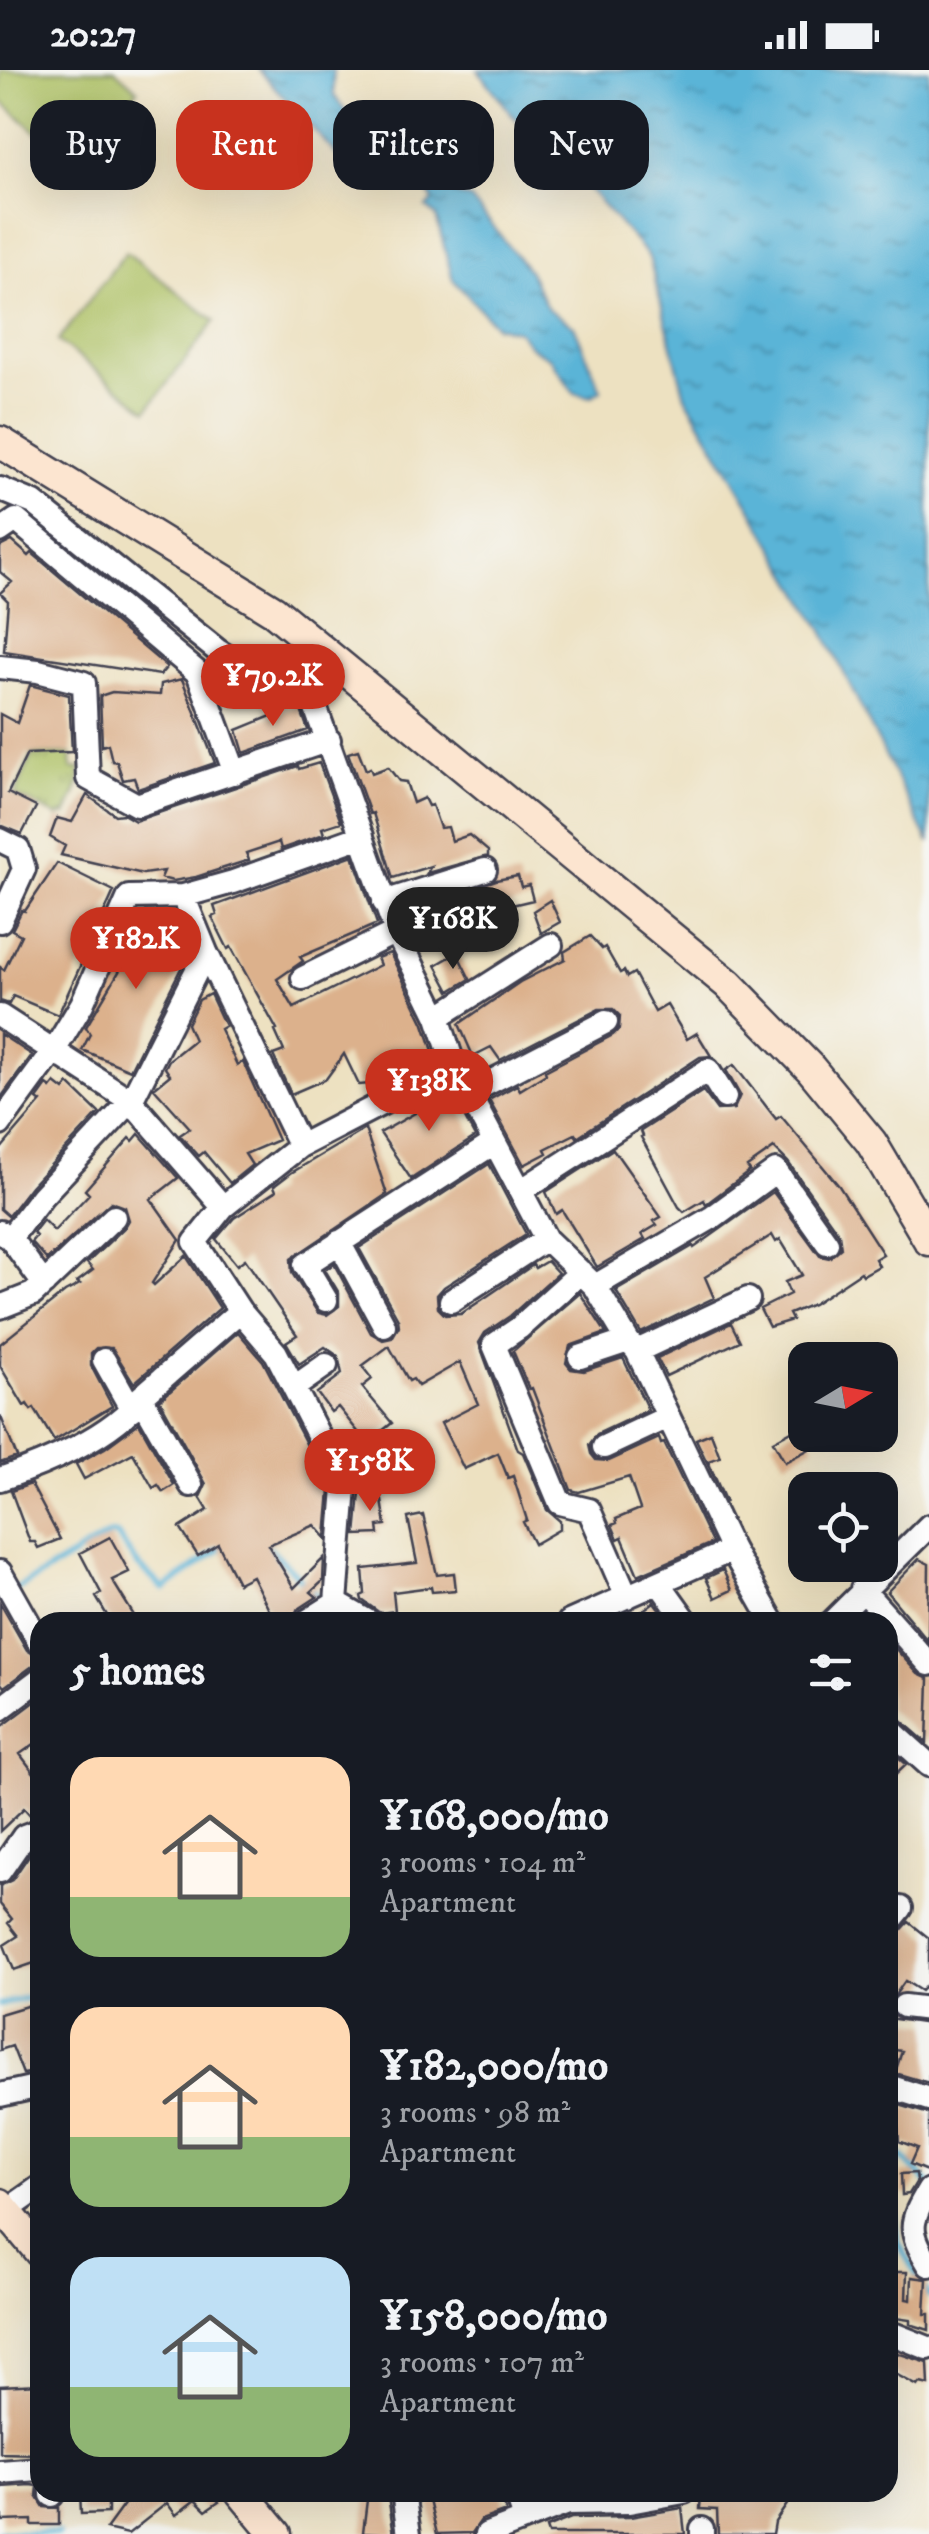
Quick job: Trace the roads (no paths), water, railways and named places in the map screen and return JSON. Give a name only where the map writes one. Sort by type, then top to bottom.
[{"type":"street","points":[[0,442],[274,611],[728,984],[812,1069],[871,1142],[929,1240]]},
{"type":"street","points":[[0,489],[34,503],[218,651],[270,682],[293,678],[322,650]]},
{"type":"street","points":[[0,531],[16,520],[198,673],[235,773]]},
{"type":"street","points":[[0,669],[38,670],[84,682],[88,778],[137,805],[329,740]]},
{"type":"street","points":[[316,709],[384,902],[438,1017],[454,1066],[546,1239],[588,1279],[632,1346],[732,1550],[767,1612]]},
{"type":"street","points":[[0,1124],[55,1049],[82,1004],[128,898],[183,896],[362,836]]},
{"type":"street","points":[[0,840],[18,850],[24,868],[0,921]]},
{"type":"street","points":[[384,902],[475,880]]},
{"type":"street","points":[[183,896],[300,1146]]},
{"type":"street","points":[[303,978],[396,932]]},
{"type":"street","points":[[438,1017],[551,945]]},
{"type":"street","points":[[44,1284],[5,1235],[131,1101],[206,952]]},
{"type":"street","points":[[336,962],[347,984]]},
{"type":"street","points":[[0,1016],[131,1101],[222,1207]]},
{"type":"street","points":[[469,1092],[606,1022]]},
{"type":"street","points":[[522,1190],[625,1133],[714,1064],[725,1098]]},
{"type":"street","points":[[336,1604],[345,1487],[276,1353],[240,1310],[195,1242],[222,1207],[300,1146],[454,1066]]},
{"type":"street","points":[[326,1300],[304,1265],[494,1143]]},
{"type":"street","points":[[627,1597],[589,1510],[560,1503],[494,1345],[588,1279],[680,1225],[713,1217],[776,1172],[827,1242]]},
{"type":"street","points":[[0,1307],[34,1294],[114,1218]]},
{"type":"street","points":[[451,1302],[546,1239]]},
{"type":"street","points":[[339,1242],[384,1325]]},
{"type":"street","points":[[580,1357],[632,1346],[743,1307]]},
{"type":"street","points":[[0,1479],[76,1447],[136,1403],[240,1310]]},
{"type":"street","points":[[104,1360],[191,1485]]},
{"type":"street","points":[[296,1386],[326,1365]]},
{"type":"street","points":[[604,1447],[668,1418]]},
{"type":"street","points":[[841,1612],[862,1589],[925,1539]]},
{"type":"street","points":[[592,1612],[732,1550]]},
{"type":"street","points":[[0,1572],[30,1624]]},
{"type":"street","points":[[659,1582],[681,1612]]},
{"type":"street","points":[[862,1589],[883,1612]]},
{"type":"street","points":[[323,1612],[336,1604]]},
{"type":"street","points":[[336,1604],[351,1612]]},
{"type":"street","points":[[898,1629],[929,1664]]},
{"type":"street","points":[[0,1709],[30,1686]]},
{"type":"street","points":[[898,1737],[929,1765]]},
{"type":"street","points":[[0,1871],[24,1836],[30,1834]]},
{"type":"street","points":[[904,2006],[929,2009]]},
{"type":"street","points":[[0,2094],[30,2088]]},
{"type":"street","points":[[898,2089],[929,2100]]},
{"type":"street","points":[[929,2190],[900,2215],[929,2265]]},
{"type":"street","points":[[30,2192],[3,2208],[30,2240]]},
{"type":"street","points":[[898,2336],[928,2348]]},
{"type":"street","points":[[0,2472],[30,2470]]},
{"type":"street","points":[[249,2502],[276,2534]]},
{"type":"street","points":[[404,2502],[410,2534]]},
{"type":"street","points":[[519,2502],[525,2519]]},
{"type":"street","points":[[487,2534],[573,2502]]},
{"type":"water","points":[[259,70],[333,70],[337,100],[333,100],[333,151],[313,129],[313,100],[286,100]]},
{"type":"water","points":[[478,70],[929,70],[929,843],[822,629],[685,396],[649,257],[590,190],[649,190],[649,100],[514,100],[514,117]]},
{"type":"water","points":[[427,190],[450,190],[471,199],[528,270],[548,309],[574,326],[601,390],[591,397],[574,393],[550,358],[531,347],[518,331],[496,326],[453,280],[436,216],[427,208],[433,201]]},
{"type":"waterway","points":[[15,1590],[110,1534],[117,1535],[137,1564],[164,1589],[227,1544]]},
{"type":"waterway","points":[[269,1547],[320,1599]]},
{"type":"waterway","points":[[0,2005],[30,1997]]},
{"type":"waterway","points":[[898,2157],[927,2182]]},
{"type":"waterway","points":[[898,2242],[929,2296]]},
{"type":"waterway","points":[[0,2532],[58,2534]]}]
